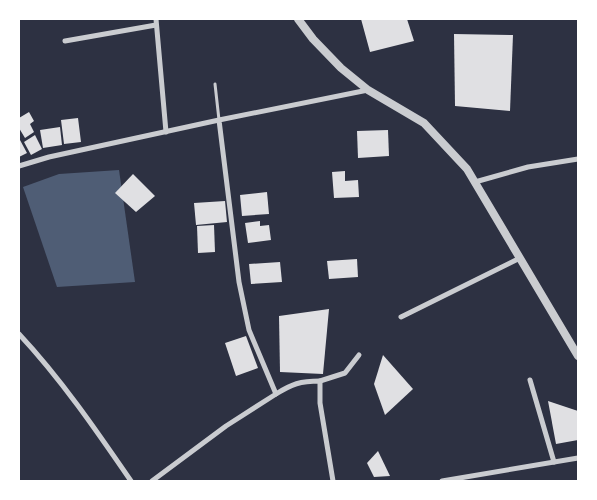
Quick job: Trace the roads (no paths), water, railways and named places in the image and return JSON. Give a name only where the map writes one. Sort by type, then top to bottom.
[{"type":"street","points":[[298,19],[313,39],[341,68],[368,90],[424,123],[467,169],[578,356]]},
{"type":"street","points":[[65,41],[156,22],[166,132]]},
{"type":"street","points":[[19,166],[49,157],[368,90]]},
{"type":"street","points":[[219,120],[245,311],[249,330],[276,394]]},
{"type":"street","points":[[475,182],[528,167],[578,159]]},
{"type":"street","points":[[401,317],[520,258]]},
{"type":"street","points":[[19,334],[39,356],[92,424],[131,481]]},
{"type":"street","points":[[152,481],[226,426],[290,385],[303,381],[320,381],[345,373],[359,355]]},
{"type":"street","points":[[530,380],[554,462]]},
{"type":"street","points":[[320,381],[320,403],[333,481]]},
{"type":"street","points":[[442,481],[578,458]]},
{"type":"lane","points":[[215,84],[219,120]]},
{"type":"water","points":[[119,170],[135,282],[57,287],[23,187],[59,174]]}]
